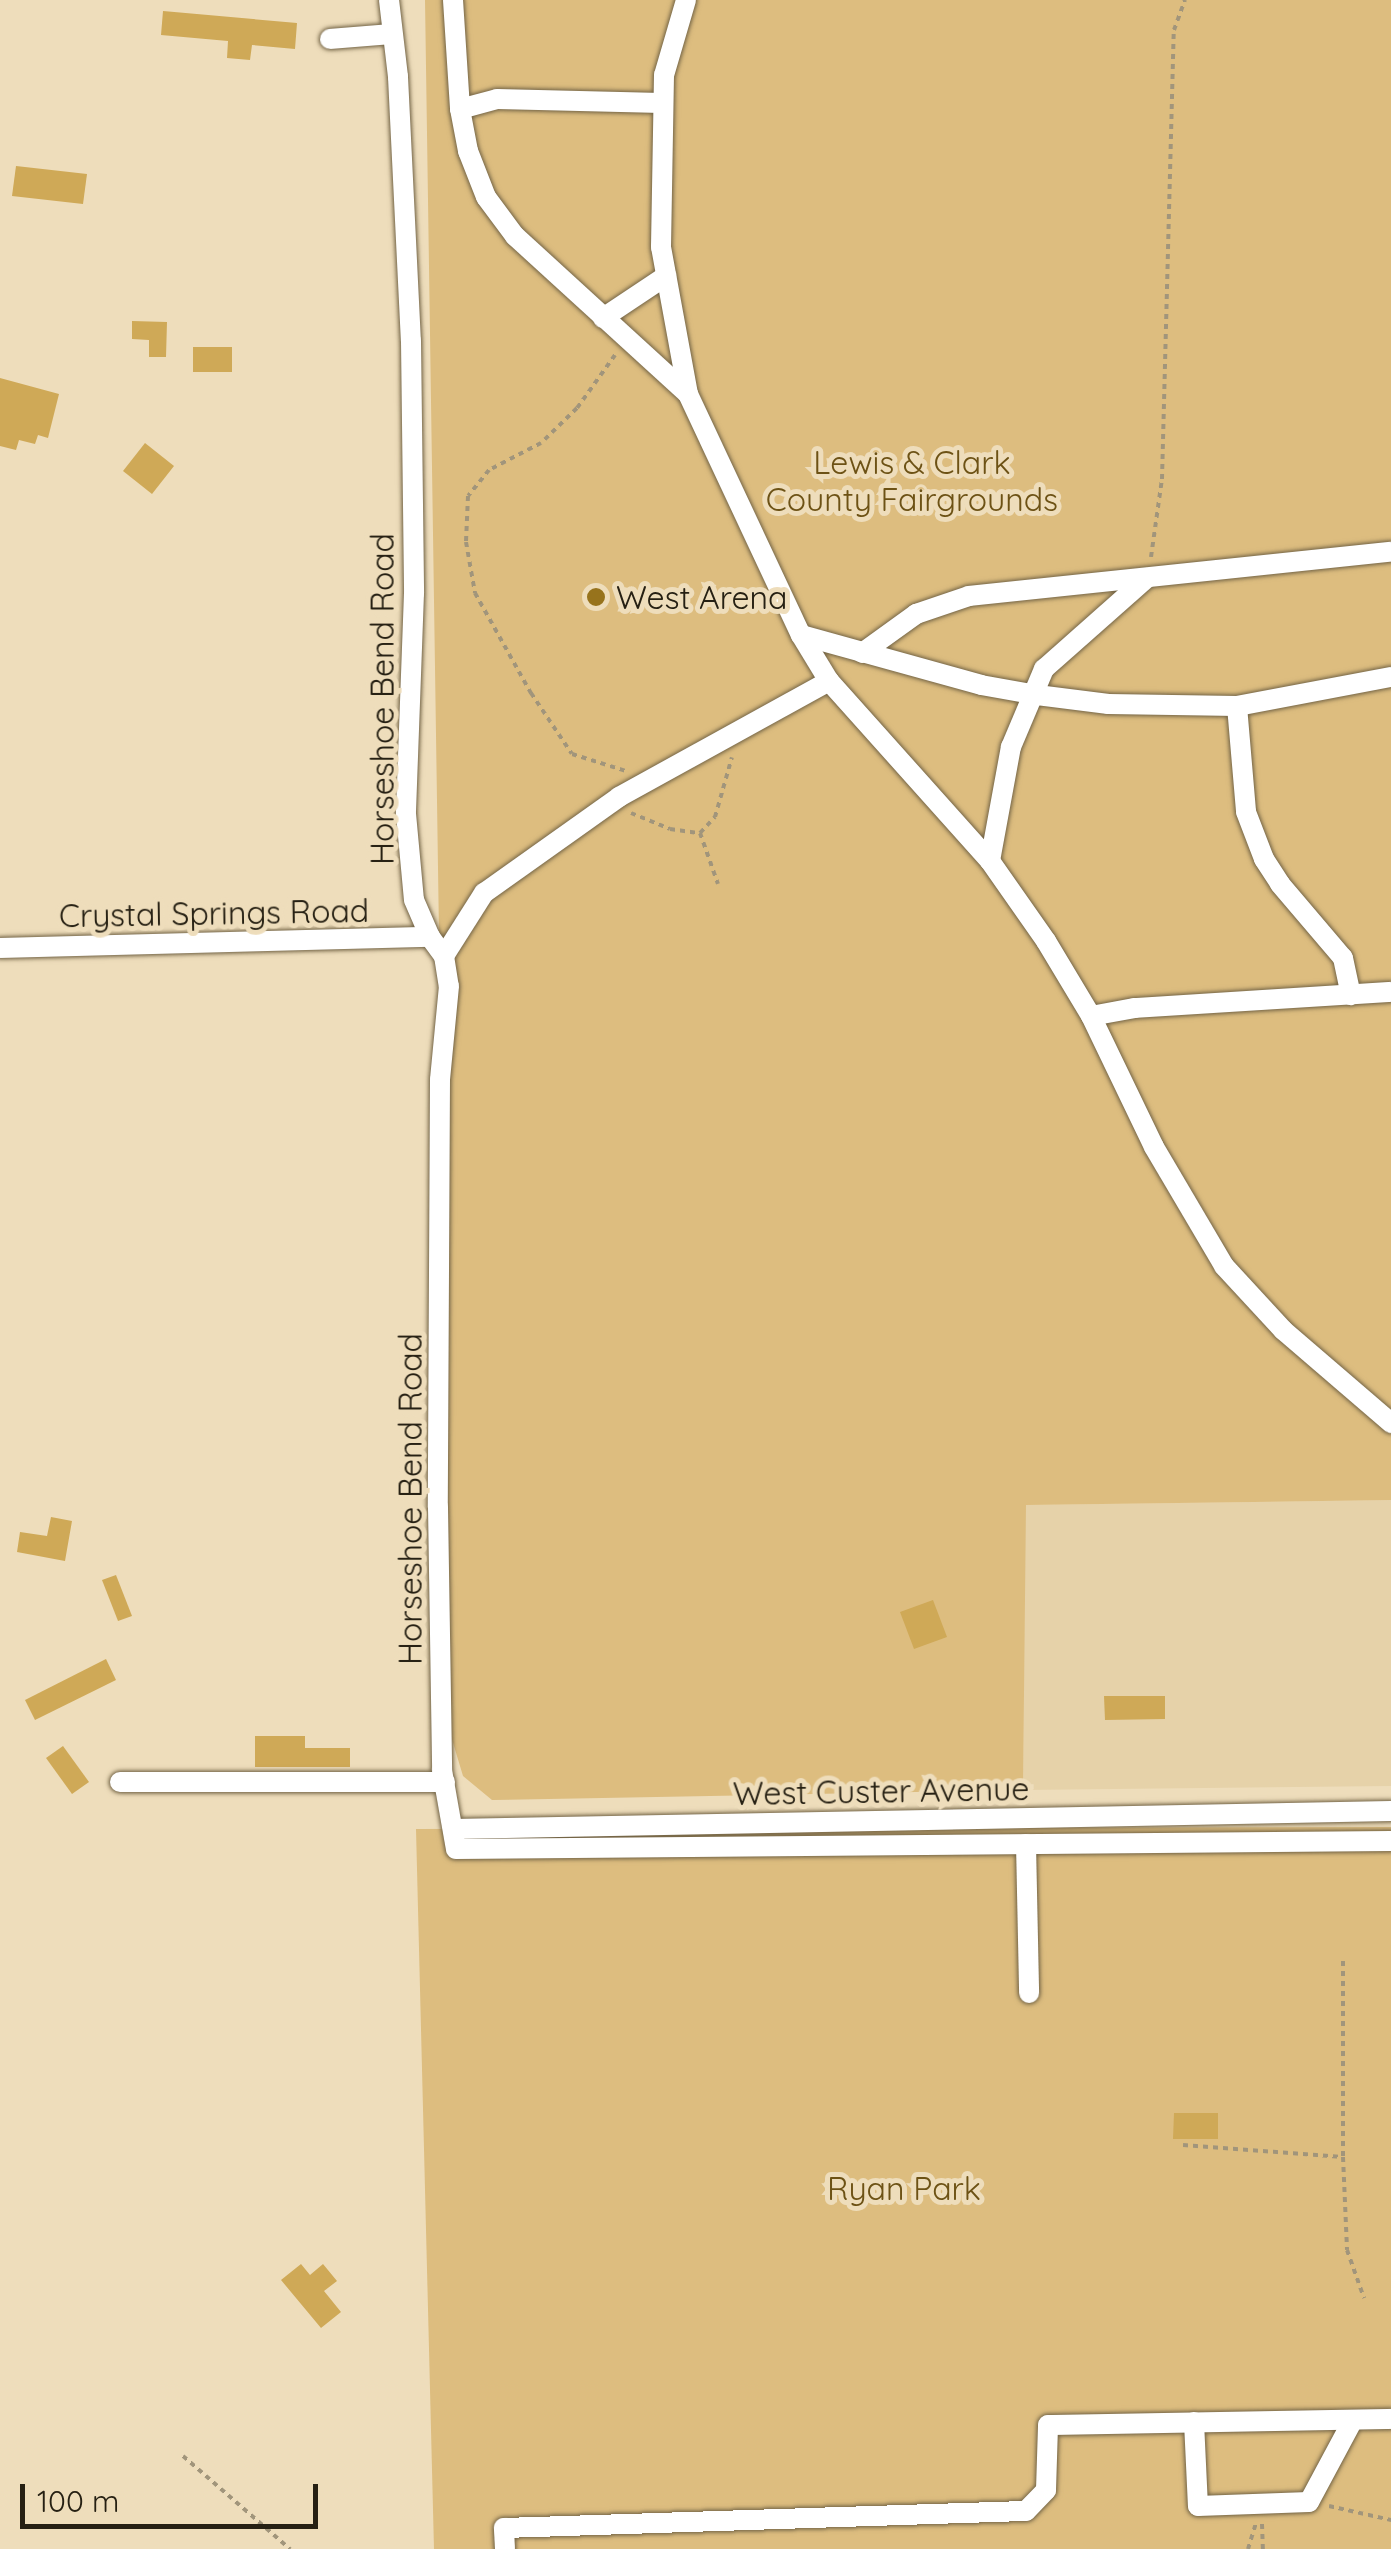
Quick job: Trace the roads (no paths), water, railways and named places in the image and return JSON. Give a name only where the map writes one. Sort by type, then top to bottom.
[{"type":"street","name":"Horseshoe Bend Road","points":[[390,0],[398,77],[411,341],[414,593],[406,814],[414,900],[430,937],[444,956],[450,986],[440,1100],[445,1782]]},
{"type":"street","points":[[453,0],[460,108],[468,151],[486,197],[515,236],[688,394]]},
{"type":"street","points":[[686,0],[664,75],[661,247],[666,276],[688,394],[801,635],[829,682],[990,860],[1046,941],[1091,1016],[1154,1146],[1224,1266],[1283,1330],[1391,1423]]},
{"type":"street","points":[[330,40],[391,34]]},
{"type":"street","points":[[460,108],[497,99],[662,103]]},
{"type":"street","points":[[603,318],[666,276]]},
{"type":"street","points":[[862,654],[916,614],[969,596],[1391,552]]},
{"type":"street","points":[[990,860],[1002,778],[1044,669],[1148,576]]},
{"type":"street","points":[[801,635],[862,654],[1032,694],[1108,704],[1237,706],[1391,676]]},
{"type":"street","points":[[444,956],[484,893],[608,804],[829,682]]},
{"type":"street","points":[[1237,706],[1246,812],[1264,858],[1343,958],[1350,995]]},
{"type":"street","name":"Crystal Springs Road","points":[[0,948],[430,937]]},
{"type":"street","points":[[1091,1016],[1135,1008],[1391,992]]},
{"type":"street","points":[[120,1782],[445,1782],[456,1850],[1391,1842]]},
{"type":"street","name":"West Custer Avenue","points":[[453,1829],[1391,1811]]},
{"type":"street","points":[[1026,1844],[1029,1993]]},
{"type":"street","points":[[505,2549],[504,2528],[1026,2510],[1046,2490],[1048,2425],[1391,2419]]},
{"type":"street","points":[[1194,2422],[1198,2506],[1310,2502],[1354,2420]]},
{"type":"place","name":"West Arena","points":[[596,597]]},
{"type":"park label","name":"Lewis & Clark County Fairgrounds","points":[[912,482]]},
{"type":"park label","name":"Ryan Park","points":[[904,2188]]}]
